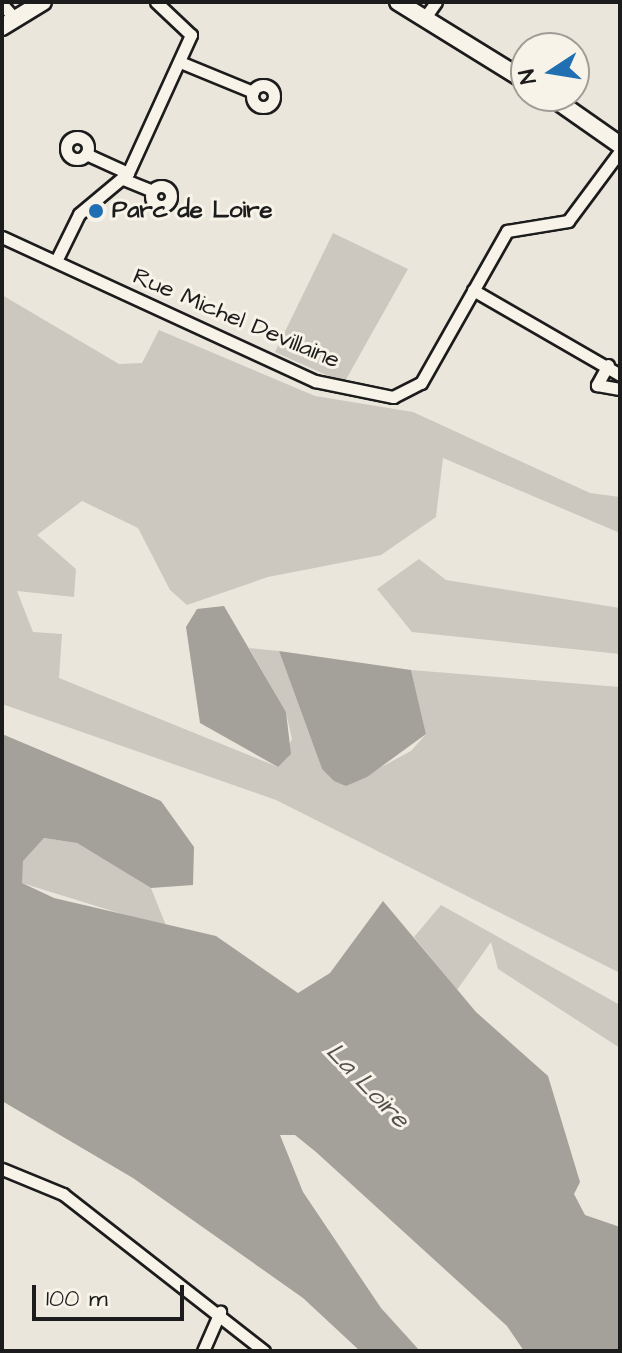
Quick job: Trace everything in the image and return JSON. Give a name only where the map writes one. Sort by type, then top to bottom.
[{"type":"street","points":[[2,4],[9,23],[43,2]]},
{"type":"street","points":[[56,261],[79,214],[126,176],[180,62],[191,29],[156,2]]},
{"type":"street","points":[[398,2],[510,71]]},
{"type":"street","points":[[424,19],[436,2]]},
{"type":"street","points":[[180,62],[253,92]]},
{"type":"street","points":[[572,112],[620,148]]},
{"type":"street","name":"Rue Michel Devillaine","points":[[2,237],[194,328],[315,381],[374,397],[405,395],[421,383],[507,231],[568,221],[620,148]]},
{"type":"street","points":[[86,154],[152,191]]},
{"type":"street","points":[[473,290],[608,365],[620,375]]},
{"type":"street","points":[[608,365],[597,385],[620,389]]},
{"type":"street","points":[[2,1169],[63,1194],[220,1312],[262,1350]]},
{"type":"street","points":[[203,1351],[220,1312]]},
{"type":"shaded area","points":[[333,233],[408,269],[344,383],[275,352]]},
{"type":"shaded area","points":[[2,295],[119,364],[142,363],[159,330],[315,396],[413,412],[590,493],[620,497],[620,533],[443,458],[436,517],[381,555],[268,577],[187,605],[170,590],[138,528],[82,501],[37,535],[76,569],[74,597],[17,591],[33,632],[62,634],[59,678],[278,767],[292,739],[286,712],[249,648],[279,651],[322,769],[346,786],[411,751],[426,734],[411,670],[620,687],[620,973],[276,800],[2,704]]},
{"type":"shaded area","points":[[419,559],[446,580],[620,608],[620,654],[412,632],[377,589]]},
{"type":"shaded area","points":[[44,838],[77,843],[151,888],[167,928],[22,883],[22,861]]},
{"type":"shaded area","points":[[441,905],[620,1005],[620,1048],[498,969],[491,942],[457,990],[414,937]]},
{"type":"water","points":[[224,606],[286,712],[291,754],[278,767],[200,723],[186,627],[197,609]]},
{"type":"water","points":[[279,651],[411,670],[426,734],[367,777],[346,786],[334,781],[322,769]]},
{"type":"water","name":"La Loire","points":[[2,734],[161,801],[194,847],[193,885],[151,888],[77,843],[44,838],[23,861],[22,883],[54,898],[216,936],[298,993],[330,973],[383,901],[476,1012],[548,1076],[580,1182],[574,1194],[585,1215],[620,1227],[620,1351],[524,1351],[507,1326],[316,1152],[295,1135],[280,1135],[303,1192],[381,1308],[420,1351],[360,1351],[303,1298],[133,1178],[2,1101]]},
{"type":"place","name":"Parc de Loire","points":[[96,211]]}]
